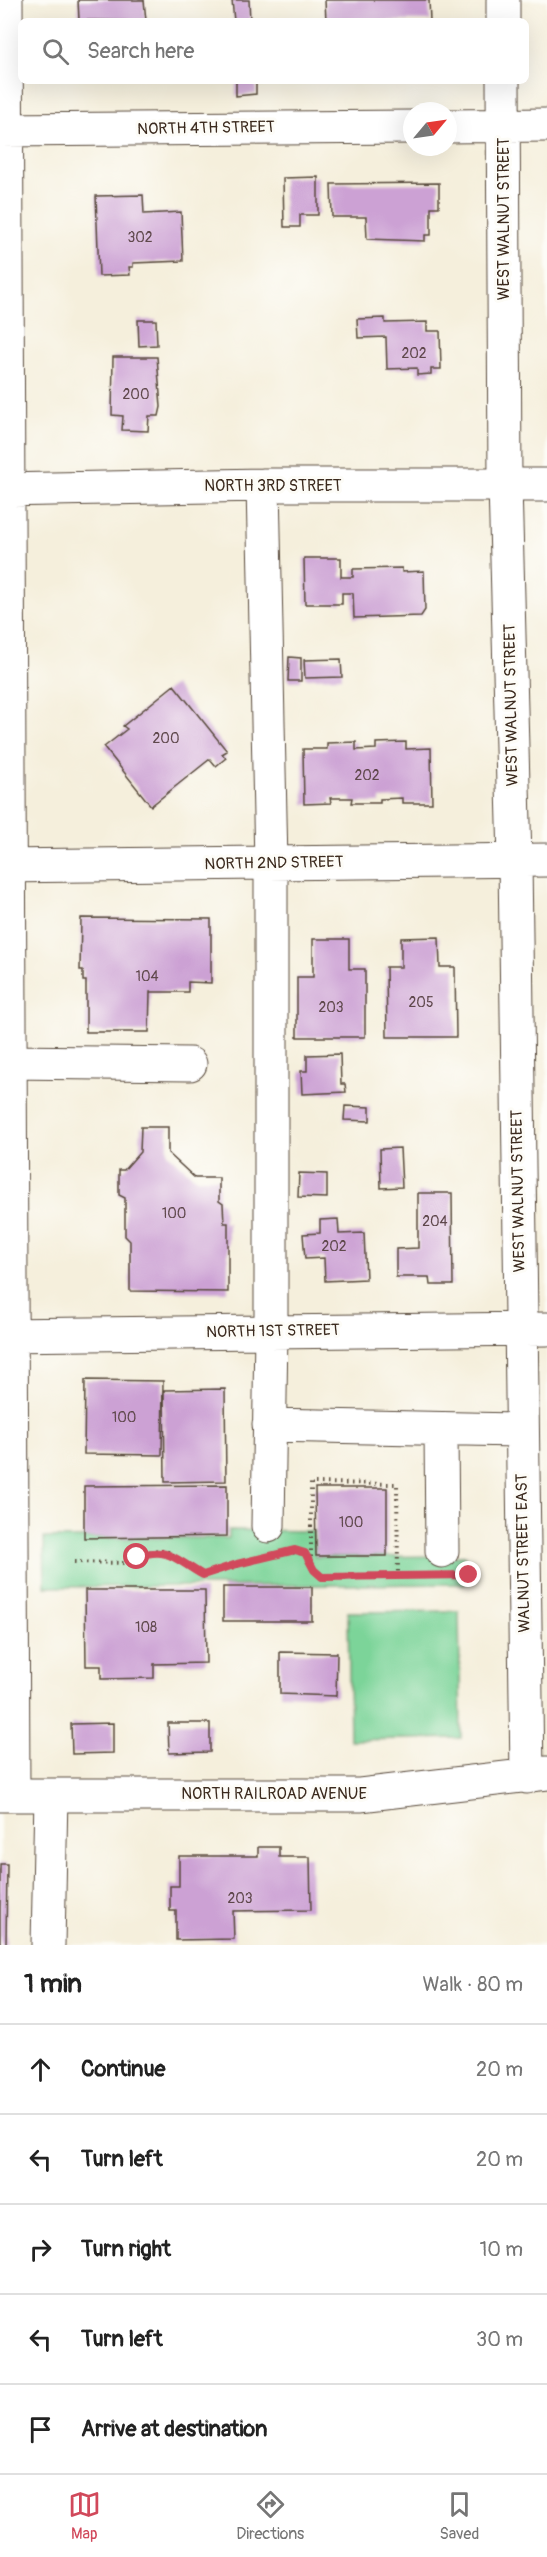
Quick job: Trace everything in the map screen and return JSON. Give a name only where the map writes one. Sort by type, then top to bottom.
[{"type":"street","points":[[6,0],[3,130],[4,866],[9,1062],[5,1335],[7,1795]]},
{"type":"street","points":[[503,0],[503,18]]},
{"type":"street","name":"WEST WALNUT STREET","points":[[503,84],[505,485],[515,860],[533,1329]]},
{"type":"street","points":[[457,126],[547,125]]},
{"type":"street","name":"NORTH 4TH STREET","points":[[3,130],[403,127]]},
{"type":"street","points":[[263,485],[271,864],[269,1425],[275,1545]]},
{"type":"street","name":"NORTH 3RD STREET","points":[[4,490],[263,485],[547,485]]},
{"type":"street","name":"NORTH 2ND STREET","points":[[4,866],[547,860]]},
{"type":"street","points":[[9,1062],[190,1064]]},
{"type":"street","name":"NORTH 1ST STREET","points":[[5,1335],[533,1329]]},
{"type":"street","name":"WALNUT STREET EAST","points":[[533,1329],[521,1430],[537,1775]]},
{"type":"street","points":[[269,1425],[521,1430]]},
{"type":"street","points":[[435,1563],[441,1429]]},
{"type":"street","name":"NORTH RAILROAD AVENUE","points":[[7,1795],[360,1795],[537,1775]]},
{"type":"street","points":[[48,1945],[51,1795]]},
{"type":"path","points":[[311,1564],[311,1483],[397,1484],[398,1576]]},
{"type":"path","points":[[74,1562],[125,1563],[154,1550],[168,1552],[203,1575],[275,1545],[305,1553],[322,1577],[398,1576],[435,1563]]},
{"type":"green space","points":[[229,1530],[313,1531],[315,1557],[465,1556],[466,1584],[45,1587],[44,1538],[229,1538]]},
{"type":"green space","points":[[459,1611],[461,1738],[350,1740],[348,1612]]},
{"type":"building","points":[[78,0],[144,0],[146,18],[79,18]]},
{"type":"building","points":[[232,0],[249,0],[250,18],[234,18]]},
{"type":"building","points":[[325,0],[429,0],[430,18],[326,18]]},
{"type":"building","points":[[236,84],[256,84],[256,94],[236,96]]},
{"type":"building","points":[[318,177],[318,215],[300,215],[300,227],[284,227],[283,178]]},
{"type":"building","points":[[439,183],[439,207],[431,207],[431,235],[425,235],[425,241],[367,239],[366,217],[332,217],[331,184]]},
{"type":"building","points":[[143,195],[144,214],[181,212],[183,261],[133,263],[133,267],[129,267],[130,275],[99,276],[96,196]]},
{"type":"building","points":[[385,318],[385,323],[427,322],[427,331],[440,331],[441,369],[431,369],[431,374],[417,375],[417,368],[387,369],[386,337],[358,338],[357,319]]},
{"type":"building","points":[[138,320],[156,320],[157,345],[139,346]]},
{"type":"building","points":[[113,357],[157,357],[161,407],[159,416],[149,416],[148,431],[122,430],[123,416],[112,415]]},
{"type":"building","points":[[304,558],[341,558],[341,577],[353,577],[353,569],[402,568],[402,572],[424,571],[425,610],[421,616],[354,618],[353,593],[342,593],[342,604],[305,604]]},
{"type":"building","points":[[289,657],[301,658],[301,681],[288,681]]},
{"type":"building","points":[[341,659],[342,677],[305,678],[304,660]]},
{"type":"building","points":[[174,685],[227,751],[222,754],[226,758],[216,766],[210,759],[151,806],[104,747],[127,729],[123,726]]},
{"type":"building","points":[[356,742],[356,750],[376,749],[376,743],[406,742],[406,749],[431,748],[432,803],[402,803],[402,798],[380,799],[380,803],[351,803],[352,798],[330,798],[331,803],[304,804],[303,749],[327,749],[327,743]]},
{"type":"building","points":[[81,918],[211,919],[211,983],[188,982],[188,992],[150,992],[149,1032],[86,1032],[86,981],[83,981],[83,970],[80,970]]},
{"type":"building","points":[[439,937],[440,967],[455,967],[456,1037],[387,1037],[386,967],[401,967],[401,938]]},
{"type":"building","points":[[313,939],[349,939],[349,969],[365,969],[365,1037],[297,1037],[297,977],[313,977]]},
{"type":"building","points":[[340,1054],[341,1084],[345,1084],[346,1092],[302,1094],[301,1071],[307,1071],[307,1055]]},
{"type":"building","points":[[345,1106],[370,1107],[370,1121],[344,1120]]},
{"type":"building","points":[[141,1127],[168,1127],[168,1153],[195,1178],[219,1178],[219,1201],[223,1204],[224,1223],[228,1223],[228,1292],[130,1291],[130,1241],[125,1236],[125,1198],[119,1195],[119,1170],[124,1170],[140,1152]]},
{"type":"building","points":[[400,1148],[402,1187],[381,1188],[380,1149]]},
{"type":"building","points":[[299,1173],[327,1174],[327,1198],[298,1197]]},
{"type":"building","points":[[418,1193],[452,1193],[453,1285],[430,1285],[429,1277],[396,1277],[396,1249],[418,1248]]},
{"type":"building","points":[[338,1219],[339,1234],[364,1233],[366,1279],[325,1281],[324,1258],[305,1259],[303,1234],[320,1233],[320,1220]]},
{"type":"building","points":[[85,1380],[163,1381],[162,1455],[84,1454]]},
{"type":"building","points":[[225,1389],[226,1481],[165,1482],[164,1390]]},
{"type":"building","points":[[227,1485],[227,1536],[84,1538],[84,1486]]},
{"type":"building","points":[[315,1488],[387,1488],[387,1556],[316,1556]]},
{"type":"building","points":[[223,1587],[312,1587],[312,1621],[223,1621]]},
{"type":"building","points":[[85,1590],[205,1590],[206,1663],[154,1664],[154,1678],[101,1679],[101,1666],[86,1666]]},
{"type":"building","points":[[280,1652],[337,1653],[336,1696],[280,1694]]},
{"type":"building","points":[[113,1723],[113,1753],[72,1754],[71,1724]]},
{"type":"building","points":[[168,1723],[210,1723],[210,1752],[169,1753]]},
{"type":"building","points":[[258,1847],[279,1847],[279,1857],[310,1857],[311,1910],[233,1911],[234,1939],[176,1940],[176,1911],[170,1911],[170,1886],[179,1886],[179,1856],[258,1856]]},
{"type":"building","points":[[0,1864],[7,1864],[6,1945],[0,1945]]},
{"type":"route","points":[[137,1557],[154,1550],[168,1552],[186,1566],[203,1575],[295,1550],[305,1553],[314,1570],[322,1577],[469,1575]]}]
